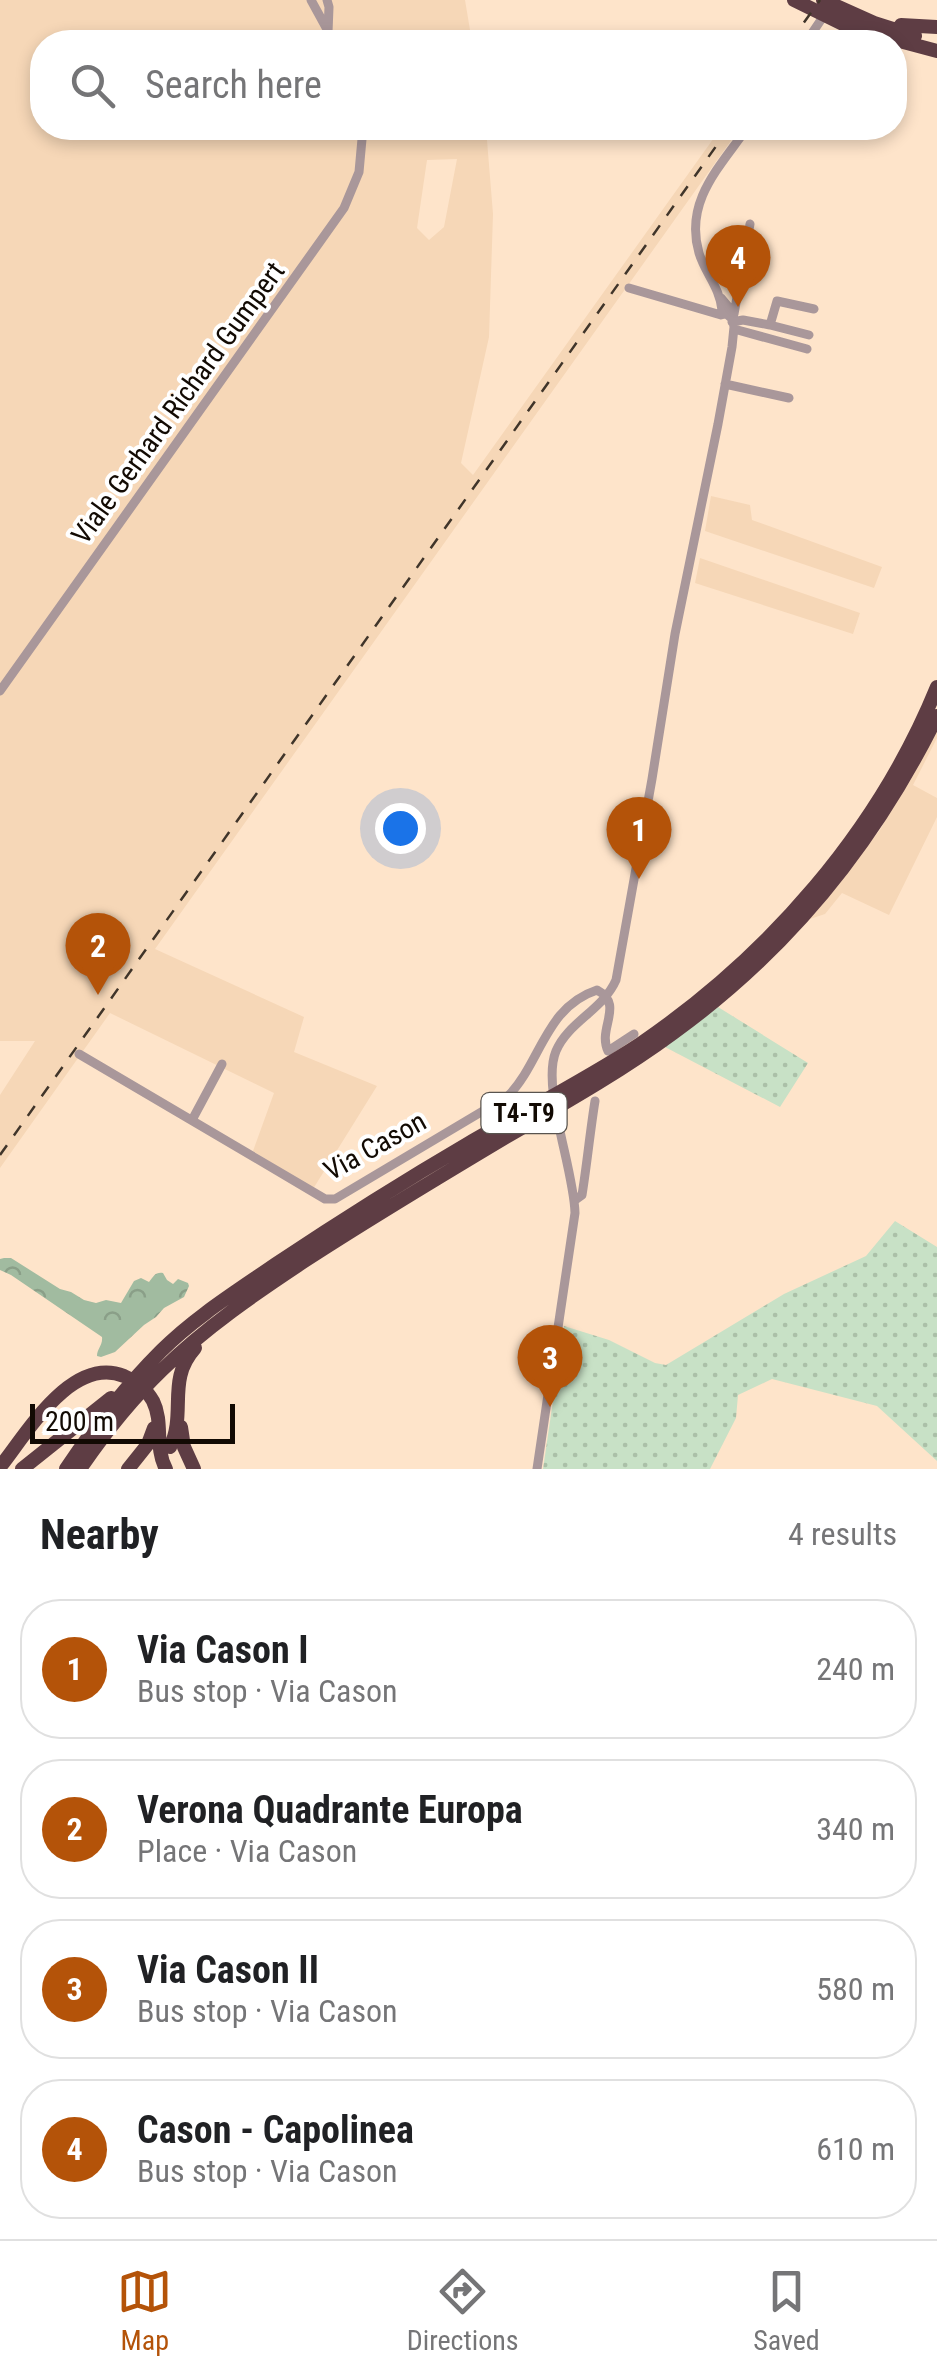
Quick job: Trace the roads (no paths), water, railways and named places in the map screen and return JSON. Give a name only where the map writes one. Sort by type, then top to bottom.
[{"type":"highway","points":[[794,0],[858,30]]},
{"type":"highway","points":[[824,0],[897,30]]},
{"type":"highway","points":[[857,15],[912,27],[937,27]]},
{"type":"highway","points":[[907,33],[937,42]]},
{"type":"highway","points":[[907,44],[937,52]]},
{"type":"highway","points":[[907,49],[937,62]]},
{"type":"highway","name":"T4-T9","points":[[22,1469],[106,1402],[211,1309],[307,1243],[467,1144],[596,1072],[700,1000],[773,933],[832,866],[898,767],[937,687]]},
{"type":"highway","name":"T4-T9","points":[[80,1469],[107,1430],[149,1383],[234,1310],[390,1207],[613,1073],[734,986],[801,920],[840,873],[892,798],[937,716]]},
{"type":"highway","name":"T4-T9","points":[[170,1446],[176,1432],[178,1381],[188,1357],[234,1310]]},
{"type":"highway","name":"T4-T9","points":[[66,1469],[109,1410],[162,1350]]},
{"type":"highway","points":[[0,1464],[62,1392],[81,1378],[105,1372],[126,1377],[141,1387],[155,1406],[159,1454],[166,1469]]},
{"type":"highway","name":"T4-T9","points":[[178,1404],[184,1446],[194,1469]]},
{"type":"highway","points":[[128,1469],[148,1444],[154,1428],[155,1406]]},
{"type":"street","points":[[311,0],[328,30]]},
{"type":"street","points":[[325,25],[327,0]]},
{"type":"street","points":[[815,30],[834,0]]},
{"type":"street","name":"Viale Gerhard Richard Gumpert","points":[[0,691],[344,208],[358,172],[362,140]]},
{"type":"street","points":[[739,140],[697,207],[694,221],[699,254],[728,312],[742,320],[809,335]]},
{"type":"street","points":[[537,1469],[576,1213],[552,1083],[552,1064],[562,1040],[608,996],[616,980],[675,634],[725,384],[728,312],[737,293],[750,224]]},
{"type":"street","points":[[629,288],[721,315],[728,312],[737,293]]},
{"type":"street","points":[[770,326],[777,300],[814,309]]},
{"type":"street","points":[[728,312],[806,350]]},
{"type":"street","points":[[725,384],[789,398]]},
{"type":"street","name":"Via Cason","points":[[80,1054],[326,1199],[335,1199],[508,1096],[528,1072],[540,1042],[566,1012],[587,993],[598,990],[608,996]]},
{"type":"street","points":[[608,996],[611,1003],[605,1048],[612,1050],[634,1034]]},
{"type":"street","points":[[192,1120],[222,1064]]},
{"type":"street","points":[[575,1200],[583,1192],[595,1101]]},
{"type":"railway","points":[[799,30],[820,0]]},
{"type":"railway","points":[[0,1155],[720,140]]},
{"type":"place","name":"Cason - Capolinea","points":[[738,307]]},
{"type":"place","name":"Via Cason I","points":[[639,879]]},
{"type":"place","name":"Verona Quadrante Europa","points":[[98,995]]},
{"type":"place","name":"Via Cason II","points":[[550,1407]]}]
